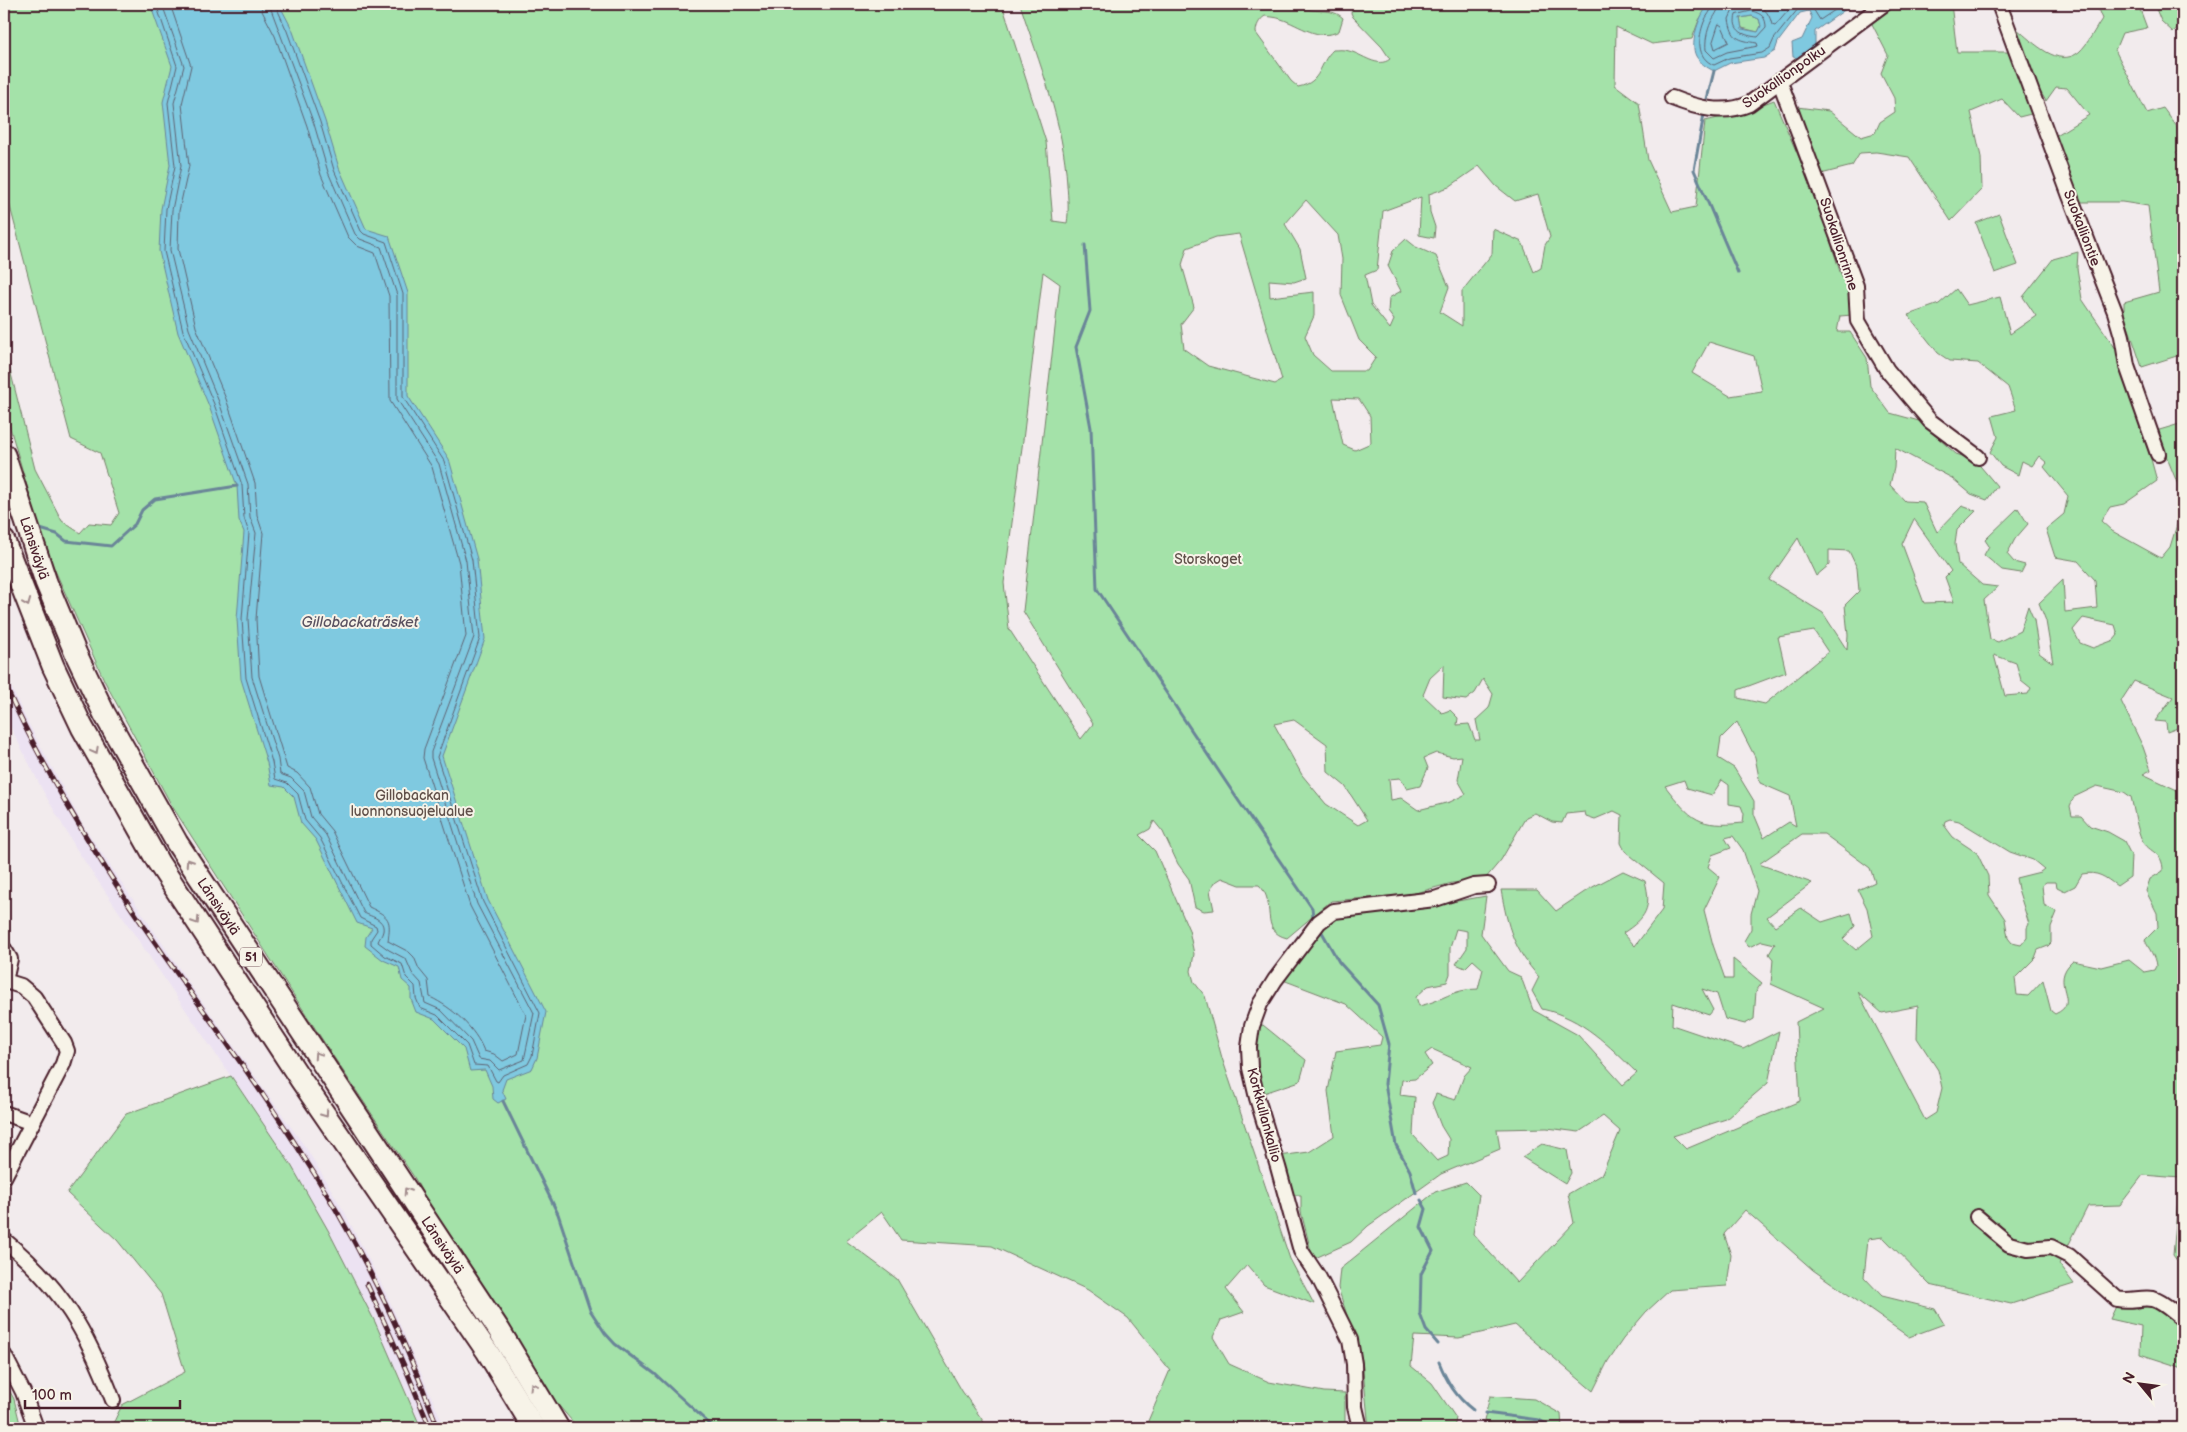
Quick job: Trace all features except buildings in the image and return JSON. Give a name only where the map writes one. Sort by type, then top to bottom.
[{"type":"highway","name":"Länsiväylä","points":[[4,455],[46,582],[76,654],[104,712],[154,804],[214,902],[499,1330],[558,1428]]},
{"type":"highway","name":"Länsiväylä","points":[[4,541],[53,666],[82,727],[158,862],[296,1072],[487,1352],[534,1428]]},
{"type":"street","name":"Suokallionpolku","points":[[1672,98],[1702,108],[1736,110],[1749,104],[1780,82],[1884,4]]},
{"type":"street","name":"Suokalliontie","points":[[1999,4],[2114,312],[2122,336],[2127,366],[2158,454]]},
{"type":"street","name":"Suokallionrinne","points":[[1780,82],[1856,286],[1858,321],[1864,333],[1887,370],[1930,421],[1978,457]]},
{"type":"street","name":"Korkkullankallio","points":[[1360,1428],[1355,1406],[1354,1364],[1350,1340],[1319,1278],[1301,1251],[1257,1098],[1250,1068],[1249,1046],[1252,1026],[1260,1004],[1275,980],[1319,922],[1334,911],[1435,899],[1474,886],[1488,885]]},
{"type":"street","points":[[4,949],[10,959],[4,980],[21,986],[34,997],[64,1042],[66,1051],[57,1077],[4,1177]]},
{"type":"street","points":[[4,1113],[32,1123]]},
{"type":"street","points":[[1977,1217],[2009,1244],[2028,1250],[2050,1246],[2068,1256],[2117,1299],[2126,1301],[2152,1299],[2160,1302],[2183,1320]]},
{"type":"street","points":[[4,1240],[47,1280],[65,1303],[94,1352],[113,1400]]},
{"type":"street","points":[[4,1355],[24,1392],[36,1428]]},
{"type":"shaded area","points":[[4,671],[25,717],[83,825],[189,983],[308,1151],[344,1211],[387,1295],[445,1428],[421,1428],[400,1377],[291,1165],[77,850],[43,791],[4,714]]},
{"type":"green space","points":[[4,4],[1002,4],[1046,142],[1053,221],[1067,223],[1065,162],[1061,139],[1050,93],[1020,4],[1297,4],[1302,8],[1338,14],[1343,18],[1339,31],[1324,35],[1273,17],[1265,16],[1258,23],[1256,33],[1291,81],[1298,87],[1306,85],[1316,77],[1328,55],[1333,50],[1347,50],[1375,62],[1385,62],[1390,59],[1382,47],[1353,17],[1351,13],[1353,4],[1710,4],[1699,20],[1692,39],[1652,44],[1616,27],[1615,85],[1639,103],[1648,160],[1672,212],[1696,207],[1705,121],[1740,113],[1774,100],[1817,199],[1840,272],[1849,289],[1852,315],[1840,316],[1837,332],[1850,332],[1867,358],[1870,386],[1890,413],[1919,421],[1956,454],[1975,460],[1997,486],[1987,500],[1971,494],[1952,478],[1895,448],[1894,468],[1890,485],[1905,501],[1923,502],[1937,532],[1962,506],[1976,511],[1957,530],[1955,544],[1958,564],[1982,585],[1998,587],[1984,600],[1990,639],[1998,642],[2020,631],[2028,606],[2034,620],[2039,653],[2053,663],[2046,621],[2039,603],[2063,580],[2065,612],[2097,608],[2095,580],[2078,561],[2055,557],[2046,529],[2064,514],[2068,496],[2044,467],[2047,463],[2039,456],[2032,466],[2022,461],[2018,475],[2001,466],[1990,452],[1998,437],[1992,416],[2016,410],[2008,387],[1978,363],[1950,361],[1938,353],[1908,315],[1939,304],[1956,289],[1967,305],[2000,297],[2010,334],[2036,316],[2023,297],[2053,259],[2078,252],[2077,268],[2082,299],[2118,352],[2136,404],[2157,481],[2124,504],[2110,507],[2101,521],[2112,531],[2161,558],[2170,547],[2179,518],[2183,516],[2183,726],[2167,732],[2166,722],[2155,721],[2173,697],[2134,681],[2121,701],[2143,747],[2151,770],[2143,774],[2177,790],[2183,769],[2183,1269],[2173,1255],[2180,1178],[2143,1175],[2120,1205],[2088,1206],[2059,1264],[2074,1284],[2011,1304],[1930,1285],[1883,1237],[1868,1239],[1864,1277],[1882,1296],[1935,1309],[1944,1324],[1909,1337],[1813,1270],[1745,1210],[1724,1234],[1731,1255],[1727,1286],[1670,1290],[1646,1312],[1623,1339],[1608,1361],[1593,1391],[1515,1325],[1459,1338],[1414,1336],[1411,1366],[1432,1383],[1456,1418],[1454,1428],[1369,1428],[1362,1360],[1338,1288],[1340,1269],[1435,1192],[1466,1182],[1479,1195],[1473,1234],[1517,1283],[1574,1223],[1568,1194],[1602,1174],[1620,1131],[1603,1116],[1579,1132],[1547,1128],[1497,1129],[1500,1149],[1441,1174],[1368,1226],[1351,1242],[1313,1259],[1301,1212],[1301,1195],[1294,1195],[1279,1156],[1309,1152],[1334,1136],[1328,1091],[1336,1051],[1380,1045],[1382,1037],[1346,1004],[1283,980],[1311,941],[1338,916],[1389,913],[1486,896],[1481,934],[1508,971],[1521,977],[1533,1010],[1578,1035],[1623,1085],[1637,1073],[1616,1052],[1594,1034],[1570,1019],[1542,1009],[1532,991],[1539,977],[1517,947],[1509,927],[1501,890],[1537,890],[1556,911],[1589,889],[1623,871],[1645,881],[1647,890],[1647,905],[1642,917],[1623,933],[1635,946],[1662,910],[1664,883],[1625,851],[1621,843],[1622,815],[1614,811],[1595,819],[1586,816],[1585,812],[1566,814],[1562,823],[1552,822],[1535,813],[1526,817],[1501,860],[1485,879],[1452,883],[1412,894],[1331,901],[1287,938],[1278,934],[1273,929],[1270,923],[1267,900],[1259,885],[1240,885],[1222,878],[1214,883],[1210,891],[1214,910],[1204,911],[1195,907],[1189,879],[1178,864],[1163,832],[1154,821],[1150,829],[1139,835],[1155,851],[1189,930],[1194,954],[1191,971],[1194,982],[1205,996],[1222,1058],[1290,1259],[1314,1304],[1264,1285],[1247,1265],[1226,1289],[1244,1312],[1221,1320],[1213,1337],[1229,1364],[1269,1382],[1324,1392],[1345,1393],[1345,1428],[1145,1428],[1170,1370],[1128,1318],[1088,1290],[992,1246],[901,1240],[882,1212],[846,1241],[897,1279],[962,1391],[988,1428],[578,1428],[530,1372],[450,1244],[414,1177],[329,1050],[172,806],[105,682],[45,548],[4,407],[4,346],[35,469],[62,521],[80,533],[89,523],[111,525],[119,513],[100,453],[71,439],[8,199],[4,197]],"holes":[[[1479,166],[1496,186],[1515,201],[1538,194],[1550,237],[1545,245],[1541,268],[1534,272],[1522,242],[1493,229],[1492,254],[1462,291],[1462,326],[1440,312],[1449,287],[1436,256],[1416,247],[1406,239],[1393,251],[1388,266],[1401,291],[1389,298],[1388,312],[1394,320],[1390,329],[1371,305],[1365,275],[1377,270],[1383,211],[1421,197],[1419,235],[1434,238],[1435,227],[1430,212],[1429,194],[1449,187]],[[1306,200],[1338,235],[1342,259],[1341,295],[1359,340],[1376,357],[1367,371],[1331,371],[1313,355],[1305,336],[1314,316],[1314,292],[1270,297],[1269,280],[1294,282],[1306,278],[1300,249],[1285,224]],[[1239,234],[1282,380],[1275,384],[1208,366],[1184,349],[1181,324],[1194,307],[1182,265],[1187,248],[1216,237]],[[1043,272],[1060,284],[1023,611],[1093,724],[1081,739],[1009,629],[1004,583]],[[1709,342],[1754,356],[1762,391],[1730,396],[1692,373]],[[1333,398],[1359,399],[1370,416],[1371,443],[1355,450],[1343,445]],[[1914,519],[1951,571],[1945,577],[1954,602],[1924,603],[1902,544]],[[1798,538],[1816,576],[1829,565],[1829,550],[1849,551],[1857,568],[1859,591],[1845,605],[1848,635],[1847,650],[1823,613],[1769,580]],[[2083,618],[2115,625],[2118,635],[2114,640],[2093,648],[2080,643],[2073,630]],[[1814,631],[1828,652],[1765,704],[1738,698],[1738,690],[1786,672],[1778,637]],[[1994,655],[2016,663],[2021,680],[2031,688],[2028,694],[2005,696]],[[1444,665],[1443,697],[1466,700],[1475,693],[1483,679],[1493,694],[1489,708],[1476,720],[1480,740],[1475,740],[1469,724],[1457,725],[1458,718],[1450,710],[1442,713],[1423,695],[1430,678]],[[1294,720],[1327,744],[1328,772],[1345,786],[1367,820],[1358,825],[1326,804],[1302,775],[1274,724]],[[1737,722],[1755,757],[1760,783],[1790,796],[1796,826],[1789,822],[1764,838],[1754,814],[1754,801],[1734,768],[1718,758],[1721,738]],[[1436,753],[1453,757],[1462,756],[1458,780],[1466,794],[1450,802],[1418,810],[1401,798],[1391,800],[1389,779],[1400,778],[1407,789],[1420,786],[1428,768],[1424,758]],[[1684,780],[1687,788],[1712,795],[1722,780],[1729,785],[1729,804],[1741,806],[1744,814],[1743,823],[1728,824],[1706,822],[1690,814],[1665,786]],[[2097,786],[2124,792],[2131,797],[2142,840],[2158,856],[2162,864],[2163,871],[2150,879],[2146,891],[2157,913],[2158,927],[2145,940],[2156,966],[2154,970],[2144,972],[2129,960],[2101,967],[2073,961],[2066,969],[2063,977],[2066,1004],[2063,1009],[2055,1014],[2051,1011],[2043,980],[2028,996],[2017,995],[2015,978],[2035,958],[2038,950],[2051,943],[2051,927],[2057,912],[2044,905],[2042,885],[2046,882],[2056,882],[2057,887],[2065,891],[2075,886],[2082,874],[2097,874],[2105,877],[2117,886],[2130,877],[2131,855],[2124,841],[2108,832],[2090,826],[2081,816],[2072,816],[2070,806],[2074,797]],[[1950,819],[1959,821],[2010,852],[2033,860],[2044,869],[2040,872],[2016,878],[2029,924],[2027,938],[2021,945],[2012,943],[2008,938],[2005,919],[1989,895],[1988,876],[1977,853],[1953,837],[1944,825],[1945,821]],[[1802,834],[1824,834],[1870,868],[1875,882],[1858,890],[1867,908],[1873,936],[1856,950],[1843,939],[1855,926],[1851,913],[1822,922],[1801,908],[1775,926],[1767,917],[1812,883],[1759,864]],[[1733,836],[1743,850],[1757,891],[1751,914],[1751,929],[1744,941],[1749,947],[1762,941],[1775,944],[1769,954],[1773,959],[1771,984],[1824,1008],[1796,1022],[1800,1101],[1686,1149],[1673,1136],[1726,1119],[1768,1083],[1779,1031],[1743,1049],[1672,1025],[1673,1003],[1709,1015],[1713,1010],[1702,989],[1717,994],[1725,1019],[1745,1024],[1754,1019],[1756,991],[1762,983],[1733,959],[1733,979],[1725,979],[1713,945],[1704,910],[1720,877],[1708,867],[1712,855],[1731,848],[1725,838]],[[1456,929],[1467,931],[1467,948],[1456,964],[1465,968],[1473,960],[1483,969],[1478,989],[1454,993],[1419,1006],[1416,997],[1428,986],[1447,982],[1450,974],[1450,948]],[[1858,992],[1882,1013],[1918,1006],[1917,1038],[1938,1070],[1942,1088],[1936,1113],[1925,1120]],[[1432,1049],[1472,1067],[1464,1076],[1455,1100],[1436,1094],[1432,1103],[1441,1126],[1449,1139],[1448,1156],[1437,1161],[1413,1135],[1415,1097],[1400,1095],[1402,1080],[1415,1079],[1432,1065],[1425,1054]]]},
{"type":"green space","points":[[1895,4],[1951,4],[1957,52],[2012,52],[2035,113],[2019,117],[2002,99],[1971,112],[1981,157],[1982,189],[1951,221],[1909,157],[1876,152],[1860,153],[1852,166],[1821,174],[1797,107],[1829,111],[1861,137],[1875,133],[1880,122],[1895,112],[1894,98],[1881,73],[1888,55],[1871,22]]},
{"type":"green space","points":[[2096,4],[2138,4],[2147,28],[2122,33],[2115,50],[2147,113],[2163,108],[2183,135],[2183,148],[2176,152],[2183,161],[2183,354],[2142,367],[2124,314],[2124,302],[2159,292],[2148,206],[2122,202],[2079,202],[2055,136],[2089,115],[2067,88],[2056,87],[2046,101],[2033,80],[2017,29],[2054,56],[2071,56],[2082,49],[2102,19]]},
{"type":"green space","points":[[2154,4],[2183,4],[2183,23],[2173,32],[2161,21]]},
{"type":"green space","points":[[1752,16],[1759,19],[1761,26],[1758,32],[1742,28],[1740,18]]},
{"type":"green space","points":[[1999,214],[2018,265],[1995,273],[1976,223]]},
{"type":"green space","points":[[2183,423],[2183,497],[2156,431]]},
{"type":"green space","points":[[2018,508],[2028,524],[2015,539],[2007,554],[2014,562],[2025,565],[2021,573],[2002,570],[1984,555],[1989,546],[1985,540]]},
{"type":"green space","points":[[1263,1025],[1306,1060],[1300,1081],[1264,1093],[1257,1068],[1257,1027]]},
{"type":"green space","points":[[231,1076],[291,1165],[328,1230],[375,1322],[421,1428],[111,1428],[122,1405],[185,1372],[161,1294],[117,1240],[67,1193],[126,1114]]},
{"type":"green space","points":[[1542,1144],[1567,1150],[1571,1173],[1565,1184],[1522,1157]]},
{"type":"green space","points":[[2118,1302],[2134,1305],[2138,1309],[2152,1303],[2183,1322],[2183,1368],[2140,1354],[2141,1326],[2110,1319]]},
{"type":"green space","points":[[4,1381],[14,1399],[21,1428],[4,1428]]},
{"type":"green space","points":[[1490,1396],[1534,1399],[1561,1414],[1562,1428],[1506,1428],[1484,1421]]},
{"type":"water","name":"Gillobackaträsket","points":[[150,4],[279,4],[292,29],[325,121],[339,168],[366,229],[389,236],[408,293],[408,396],[449,459],[477,559],[485,639],[442,756],[488,900],[546,1012],[537,1058],[532,1069],[506,1079],[502,1090],[506,1099],[498,1103],[493,1099],[492,1086],[485,1070],[470,1071],[464,1049],[434,1019],[416,1012],[411,999],[411,988],[402,980],[399,967],[383,960],[365,946],[366,937],[372,928],[357,923],[316,840],[301,823],[294,797],[284,787],[271,785],[267,763],[241,679],[237,619],[244,532],[239,520],[237,486],[209,406],[178,333],[159,251],[161,209],[170,165],[163,102],[172,66]]},
{"type":"water","points":[[1710,4],[1853,4],[1815,31],[1815,45],[1807,60],[1793,57],[1792,43],[1802,39],[1812,18],[1809,11],[1800,13],[1778,42],[1775,51],[1764,58],[1730,63],[1714,71],[1699,61],[1694,50],[1699,21]],"holes":[[[1752,16],[1759,19],[1761,26],[1758,32],[1742,29],[1740,18]]]},
{"type":"waterway","points":[[1706,103],[1714,71]]},
{"type":"waterway","points":[[1704,114],[1694,170],[1738,273]]},
{"type":"waterway","points":[[1085,245],[1090,311],[1076,347],[1091,428],[1097,589],[1312,908],[1313,917]]},
{"type":"waterway","points":[[40,529],[57,534],[66,541],[111,546],[135,524],[142,510],[155,499],[237,486]]},
{"type":"waterway","points":[[1319,927],[1339,962],[1378,1005],[1389,1044],[1385,1084],[1396,1145],[1410,1171],[1416,1193]]},
{"type":"waterway","points":[[503,1101],[558,1214],[590,1310],[605,1333],[615,1344],[655,1374],[714,1428]]},
{"type":"waterway","points":[[1421,1200],[1426,1209],[1421,1227],[1433,1251],[1421,1274],[1420,1314],[1426,1330],[1438,1344]]},
{"type":"waterway","points":[[1439,1362],[1453,1389],[1473,1410]]},
{"type":"waterway","points":[[1485,1413],[1539,1420],[1554,1428]]},
{"type":"railway","points":[[4,683],[48,770],[97,854],[152,939],[277,1115],[338,1213],[393,1319],[438,1428]]},
{"type":"railway","points":[[367,1284],[430,1428]]},
{"type":"park label","name":"Storskoget","points":[[1208,559]]},
{"type":"park label","name":"Gillobackan luonnonsuojelualue","points":[[412,804]]}]
